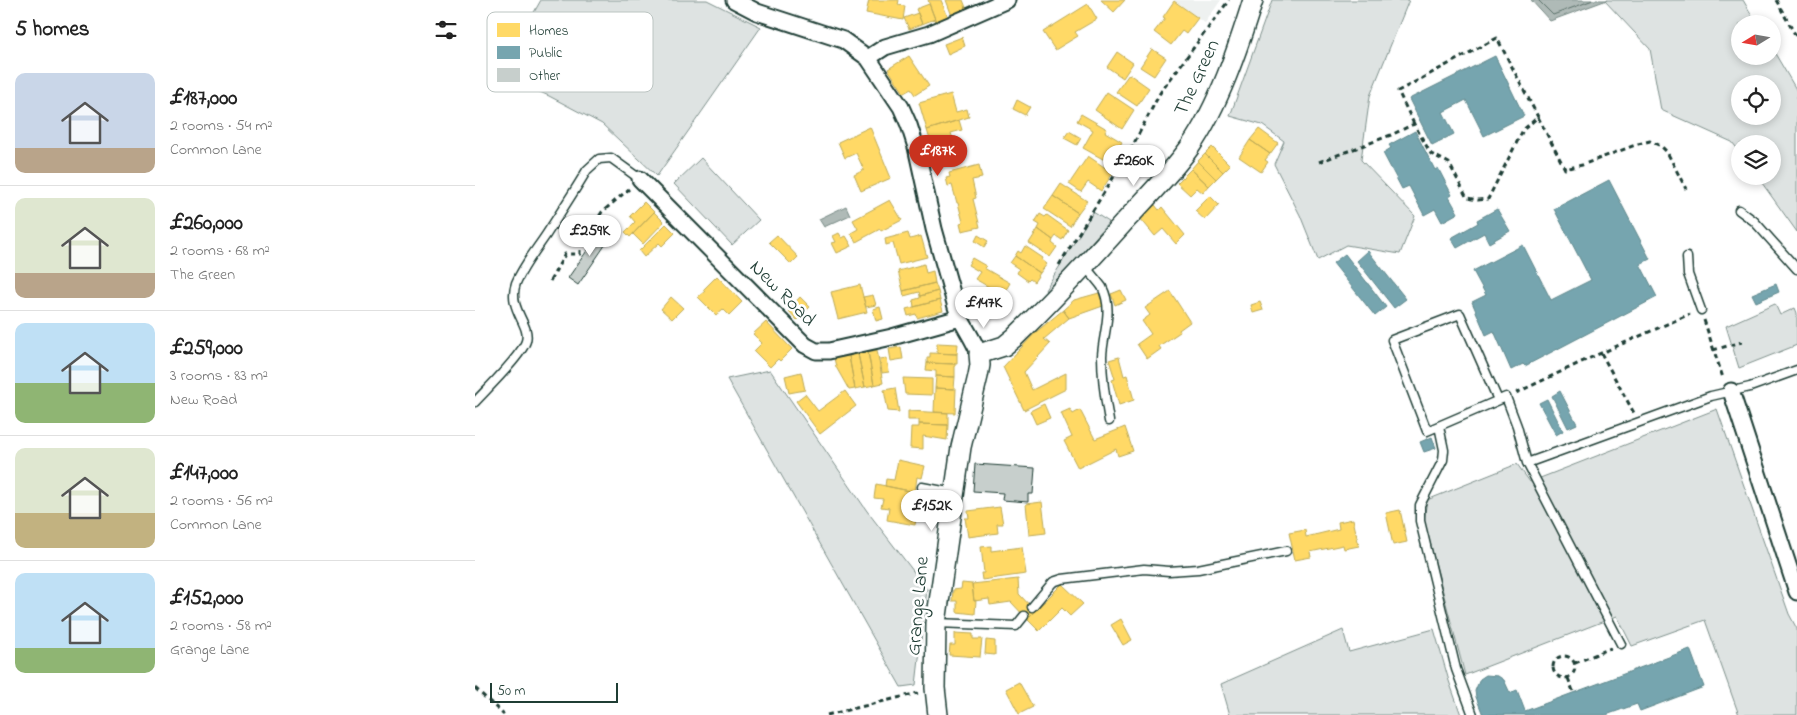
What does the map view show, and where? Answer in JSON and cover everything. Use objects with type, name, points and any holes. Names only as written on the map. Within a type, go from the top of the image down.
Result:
[{"type":"street","points":[[734,0],[757,12],[843,40],[867,58],[901,107],[916,146],[934,228],[959,318],[973,339],[979,354]]},
{"type":"street","points":[[867,58],[885,47],[929,34],[979,9],[1007,0]]},
{"type":"street","name":"The Green","points":[[979,354],[1004,346],[1015,337],[1085,266],[1191,146],[1217,99],[1240,41],[1253,0]]},
{"type":"street","name":"New Road","points":[[640,179],[805,345],[816,351],[829,351],[892,337],[959,318]]},
{"type":"street","name":"Grange Lane","points":[[938,715],[935,688],[936,623],[961,447],[979,371],[979,354]]},
{"type":"street","points":[[1731,391],[1797,592]]},
{"type":"lane","points":[[475,402],[521,352],[527,341],[527,332],[515,306],[513,294],[517,282],[587,170],[599,159],[611,158],[640,179]]},
{"type":"lane","points":[[1739,210],[1754,222],[1797,270]]},
{"type":"lane","points":[[1687,257],[1687,274],[1701,310]]},
{"type":"lane","points":[[1085,266],[1101,286],[1107,307],[1107,323],[1102,353],[1102,382],[1109,421]]},
{"type":"lane","points":[[1502,399],[1427,431],[1392,340],[1461,314],[1517,426],[1527,463],[1621,644]]},
{"type":"lane","points":[[1527,463],[1711,396],[1750,387],[1797,370]]},
{"type":"lane","points":[[1439,426],[1444,450],[1443,460],[1420,505],[1420,521],[1456,669],[1473,715]]},
{"type":"lane","points":[[922,487],[954,493]]},
{"type":"lane","points":[[1032,607],[1053,582],[1062,578],[1145,569],[1169,571],[1198,569],[1286,551]]},
{"type":"lane","points":[[936,623],[1015,626],[1024,616]]},
{"type":"path","points":[[1054,272],[1131,148],[1160,93],[1229,0]]},
{"type":"path","points":[[1776,0],[1797,38]]},
{"type":"path","points":[[1538,117],[1523,130],[1488,199],[1467,198],[1449,162],[1431,154],[1398,91],[1497,38],[1565,169],[1583,165],[1650,141],[1661,146],[1667,152],[1687,189]]},
{"type":"path","points":[[1319,162],[1391,135],[1414,124]]},
{"type":"path","points":[[551,281],[565,254],[580,254],[580,245],[602,212],[640,179]]},
{"type":"path","points":[[1502,399],[1601,353],[1701,310],[1720,372],[1731,391]]},
{"type":"path","points":[[1713,350],[1742,342]]},
{"type":"path","points":[[1601,353],[1639,423]]},
{"type":"path","points":[[1575,663],[1621,644]]},
{"type":"path","points":[[1566,655],[1575,663],[1575,671],[1568,678],[1558,677],[1553,668],[1556,658],[1566,655]]},
{"type":"path","points":[[1568,678],[1573,692]]},
{"type":"path","points":[[475,688],[504,715]]},
{"type":"path","points":[[827,715],[935,688]]},
{"type":"shaded area","points":[[541,0],[707,0],[761,27],[657,176],[602,124],[540,92],[653,92],[653,12],[534,12]]},
{"type":"shaded area","points":[[1174,0],[1221,0],[1205,23]]},
{"type":"shaded area","points":[[1272,0],[1409,0],[1370,96],[1361,160],[1415,216],[1400,254],[1346,245],[1318,260],[1300,215],[1274,164],[1284,141],[1262,125],[1230,116]]},
{"type":"shaded area","points":[[1743,0],[1752,15],[1731,15],[1731,65],[1781,64],[1797,91],[1797,232],[1763,185],[1781,185],[1781,135],[1731,135],[1731,142],[1661,110],[1650,49],[1605,1]]},
{"type":"shaded area","points":[[701,158],[759,220],[732,245],[674,184]]},
{"type":"shaded area","points":[[1093,212],[1109,222],[1047,293],[1045,290]]},
{"type":"shaded area","points":[[1775,304],[1780,315],[1795,308],[1797,313],[1797,345],[1739,368],[1726,326]]},
{"type":"shaded area","points":[[770,370],[867,511],[927,589],[916,685],[901,687],[727,379]]},
{"type":"shaded area","points":[[1717,409],[1789,614],[1797,629],[1797,715],[1739,715],[1705,620],[1632,646],[1617,616],[1465,675],[1424,520],[1427,500],[1517,464],[1530,482]]},
{"type":"shaded area","points":[[1434,629],[1461,715],[1230,715],[1221,684],[1343,630],[1349,652]]},
{"type":"water","points":[[1531,0],[1607,0],[1550,21]]},
{"type":"water","points":[[846,206],[850,215],[824,227],[819,219]]},
{"type":"building: Homes","points":[[869,0],[899,0],[898,5],[905,6],[903,20],[866,13]]},
{"type":"building: Homes","points":[[928,0],[941,0],[948,17],[936,22]]},
{"type":"building: Homes","points":[[946,0],[963,0],[967,10],[952,16]]},
{"type":"building: Homes","points":[[1101,0],[1125,0],[1114,12]]},
{"type":"building: Homes","points":[[1174,1],[1198,18],[1186,34],[1182,31],[1171,45],[1154,32],[1165,18],[1163,17]]},
{"type":"building: Homes","points":[[929,4],[935,19],[922,24],[916,9]]},
{"type":"building: Homes","points":[[1088,4],[1097,19],[1075,32],[1078,36],[1055,50],[1043,32]]},
{"type":"building: Homes","points":[[918,13],[922,24],[909,29],[904,18]]},
{"type":"building: Homes","points":[[962,37],[965,46],[948,54],[944,44]]},
{"type":"building: Homes","points":[[1152,49],[1166,58],[1154,76],[1140,67]]},
{"type":"building: Homes","points":[[1117,52],[1133,63],[1123,78],[1107,67]]},
{"type":"building: Homes","points":[[909,56],[929,86],[915,95],[911,89],[904,93],[888,69]]},
{"type":"building: Homes","points":[[1129,74],[1149,88],[1137,106],[1116,92]]},
{"type":"building: Homes","points":[[1107,92],[1134,110],[1122,129],[1095,110]]},
{"type":"building: Homes","points":[[951,94],[956,112],[967,109],[969,117],[927,130],[919,103]]},
{"type":"building: Homes","points":[[1017,100],[1030,107],[1025,115],[1013,109]]},
{"type":"building: Homes","points":[[1081,114],[1107,129],[1105,132],[1122,142],[1110,163],[1083,148],[1093,130],[1077,121]]},
{"type":"building: Homes","points":[[959,120],[962,130],[951,133],[956,149],[935,156],[927,130]]},
{"type":"building: Homes","points":[[870,127],[891,178],[861,191],[854,175],[864,170],[856,153],[845,158],[838,142]]},
{"type":"building: Homes","points":[[1259,129],[1278,143],[1270,154],[1250,140]]},
{"type":"building: Homes","points":[[1069,131],[1081,138],[1077,145],[1064,138]]},
{"type":"building: Homes","points":[[1250,140],[1270,154],[1265,160],[1268,162],[1261,172],[1239,157]]},
{"type":"building: Homes","points":[[1212,147],[1230,165],[1223,172],[1205,154]]},
{"type":"building: Homes","points":[[1205,154],[1223,172],[1216,179],[1198,161]]},
{"type":"building: Homes","points":[[1088,156],[1113,173],[1101,191],[1088,182],[1081,192],[1069,184]]},
{"type":"building: Homes","points":[[1198,161],[1216,179],[1209,186],[1191,169]]},
{"type":"building: Homes","points":[[979,165],[982,178],[972,180],[976,198],[973,199],[980,227],[962,231],[960,223],[963,222],[958,203],[952,185],[948,186],[946,178],[950,177],[949,173]]},
{"type":"building: Homes","points":[[1191,169],[1209,186],[1203,193],[1197,188],[1190,195],[1177,183]]},
{"type":"building: Homes","points":[[1061,184],[1087,201],[1078,213],[1053,196]]},
{"type":"building: Homes","points":[[1053,196],[1078,213],[1070,226],[1044,209]]},
{"type":"building: Homes","points":[[1210,196],[1219,205],[1205,220],[1195,211]]},
{"type":"building: Homes","points":[[890,200],[902,220],[856,242],[851,233],[858,229],[853,220]]},
{"type":"building: Homes","points":[[644,202],[654,212],[630,237],[625,232],[635,222],[630,216]]},
{"type":"building: Homes","points":[[1155,205],[1159,210],[1162,207],[1185,235],[1176,244],[1163,229],[1155,236],[1140,218]]},
{"type":"building: Homes","points":[[654,212],[664,222],[643,244],[633,234]]},
{"type":"building: Homes","points":[[1040,214],[1045,217],[1047,215],[1068,230],[1062,240],[1056,236],[1053,240],[1038,229],[1040,225],[1035,222]]},
{"type":"building: Homes","points":[[666,224],[675,233],[662,246],[659,243],[644,257],[639,251]]},
{"type":"building: Homes","points":[[1038,229],[1053,240],[1052,243],[1057,247],[1050,257],[1029,243]]},
{"type":"building: Homes","points":[[839,233],[842,238],[846,236],[852,246],[837,253],[832,243],[836,242],[833,236]]},
{"type":"building: Homes","points":[[908,233],[910,239],[921,236],[927,257],[899,264],[893,243],[886,245],[885,239]]},
{"type":"building: Homes","points":[[777,235],[798,257],[791,264],[769,242]]},
{"type":"building: Homes","points":[[978,235],[988,241],[984,247],[975,241]]},
{"type":"building: Homes","points":[[1025,246],[1043,258],[1042,260],[1047,264],[1040,273],[1015,256],[1018,251],[1021,253]]},
{"type":"building: Homes","points":[[1015,256],[1040,273],[1034,282],[1030,279],[1028,281],[1017,273],[1019,269],[1010,263]]},
{"type":"building: Homes","points":[[972,258],[986,266],[984,268],[1010,283],[1000,300],[986,292],[989,287],[975,279],[980,272],[968,265]]},
{"type":"building: Homes","points":[[924,264],[926,273],[933,271],[935,283],[903,291],[898,271]]},
{"type":"building: Homes","points":[[717,276],[742,302],[729,315],[723,309],[716,315],[698,297]]},
{"type":"building: Homes","points":[[935,283],[938,291],[920,296],[919,292],[904,296],[903,291]]},
{"type":"building: Homes","points":[[860,285],[867,312],[838,319],[831,292]]},
{"type":"building: Homes","points":[[1121,290],[1126,300],[1115,305],[1111,294]]},
{"type":"building: Homes","points":[[938,291],[940,300],[914,307],[913,300]]},
{"type":"building: Homes","points":[[1170,291],[1190,322],[1179,330],[1180,332],[1159,346],[1161,349],[1147,359],[1137,344],[1151,334],[1142,321],[1150,315],[1145,308]]},
{"type":"building: Homes","points":[[1099,293],[1103,306],[1069,318],[1063,310],[1074,300]]},
{"type":"building: Homes","points":[[873,295],[876,305],[866,307],[863,297]]},
{"type":"building: Homes","points":[[671,297],[683,308],[672,319],[661,309]]},
{"type":"building: Homes","points":[[800,297],[810,307],[797,320],[788,310]]},
{"type":"building: Homes","points":[[940,300],[943,311],[917,318],[916,314],[908,316],[906,309]]},
{"type":"building: Homes","points":[[1260,302],[1263,310],[1253,313],[1251,305]]},
{"type":"building: Homes","points":[[880,307],[883,319],[876,321],[873,309]]},
{"type":"building: Homes","points":[[1063,310],[1069,318],[1044,339],[1050,344],[1024,372],[1032,390],[1066,373],[1066,389],[1024,410],[1003,367],[1036,332]]},
{"type":"building: Homes","points":[[766,322],[792,349],[780,361],[778,359],[770,367],[754,351],[762,343],[753,334]]},
{"type":"building: Homes","points":[[937,343],[958,344],[957,354],[937,353]]},
{"type":"building: Homes","points":[[901,347],[903,359],[891,361],[889,349]]},
{"type":"building: Homes","points":[[877,350],[883,383],[874,385],[868,352]]},
{"type":"building: Homes","points":[[868,352],[874,385],[865,387],[858,354]]},
{"type":"building: Homes","points":[[930,353],[957,354],[957,364],[927,363],[927,357],[930,357]]},
{"type":"building: Homes","points":[[858,354],[865,387],[855,389],[849,356]]},
{"type":"building: Homes","points":[[849,356],[855,389],[849,390],[836,367],[834,358]]},
{"type":"building: Homes","points":[[1119,357],[1124,376],[1127,375],[1134,400],[1119,405],[1112,380],[1115,379],[1109,360]]},
{"type":"building: Homes","points":[[887,358],[889,372],[882,373],[880,359]]},
{"type":"building: Homes","points":[[927,363],[955,364],[955,377],[936,376],[936,371],[926,370]]},
{"type":"building: Homes","points":[[801,372],[805,390],[789,393],[785,376]]},
{"type":"building: Homes","points":[[936,376],[955,377],[954,389],[935,388]]},
{"type":"building: Homes","points":[[903,378],[932,379],[932,395],[905,394]]},
{"type":"building: Homes","points":[[895,388],[899,412],[888,411],[884,390]]},
{"type":"building: Homes","points":[[935,388],[956,389],[955,413],[934,412]]},
{"type":"building: Homes","points":[[845,391],[856,406],[820,434],[796,401],[805,394],[818,411]]},
{"type":"building: Homes","points":[[1044,404],[1050,418],[1036,424],[1030,411]]},
{"type":"building: Homes","points":[[1070,409],[1073,414],[1080,410],[1095,439],[1125,427],[1133,451],[1118,456],[1116,449],[1078,468],[1064,441],[1072,437],[1061,413]]},
{"type":"building: Homes","points":[[908,411],[948,413],[948,425],[919,424],[919,420],[908,420]]},
{"type":"building: Homes","points":[[919,424],[948,425],[947,440],[923,436],[923,449],[910,448],[911,427],[919,427]]},
{"type":"building: Homes","points":[[898,460],[925,466],[922,478],[917,477],[915,492],[885,486],[886,479],[894,480]]},
{"type":"building: Homes","points":[[876,484],[915,492],[913,502],[919,503],[915,525],[887,520],[889,508],[881,507],[883,499],[874,498]]},
{"type":"building: Homes","points":[[1042,502],[1046,533],[1029,535],[1026,504]]},
{"type":"building: Homes","points":[[1000,507],[1003,524],[997,524],[998,533],[968,537],[965,518],[969,518],[968,511]]},
{"type":"building: Homes","points":[[1400,510],[1407,542],[1393,545],[1386,513]]},
{"type":"building: Homes","points":[[1353,519],[1359,546],[1344,549],[1343,545],[1310,552],[1311,557],[1295,560],[1289,533],[1305,530],[1306,537],[1339,529],[1338,522]]},
{"type":"building: Homes","points":[[991,546],[991,551],[1022,547],[1026,574],[982,580],[981,573],[984,573],[981,547]]},
{"type":"building: Homes","points":[[1018,579],[1019,594],[1035,611],[1027,619],[1011,602],[990,605],[989,599],[974,601],[972,584]]},
{"type":"building: Homes","points":[[962,583],[972,584],[974,601],[976,600],[975,614],[957,612],[957,601],[952,601],[953,590],[961,589]]},
{"type":"building: Homes","points":[[1062,584],[1083,604],[1070,616],[1062,608],[1039,631],[1027,619]]},
{"type":"building: Homes","points":[[1121,619],[1132,640],[1123,645],[1111,625]]},
{"type":"building: Homes","points":[[955,633],[973,634],[973,639],[982,639],[980,657],[949,655],[950,645],[955,645]]},
{"type":"building: Homes","points":[[986,640],[995,641],[995,655],[985,654]]},
{"type":"building: Homes","points":[[1019,682],[1033,707],[1019,714],[1006,689]]},
{"type":"building: Public","points":[[1495,56],[1524,116],[1484,136],[1466,100],[1443,112],[1454,134],[1432,145],[1409,99]]},
{"type":"building: Public","points":[[1415,131],[1435,170],[1438,168],[1452,195],[1449,197],[1458,213],[1442,222],[1435,209],[1424,215],[1409,186],[1402,189],[1383,153],[1391,148],[1389,145]]},
{"type":"building: Public","points":[[1609,180],[1650,259],[1640,264],[1657,297],[1525,366],[1523,364],[1511,370],[1494,331],[1486,335],[1472,302],[1486,295],[1473,271],[1523,245],[1551,300],[1591,280],[1554,209]]},
{"type":"building: Public","points":[[1497,209],[1510,231],[1489,243],[1484,233],[1457,248],[1451,238],[1478,223],[1477,220]]},
{"type":"building: Public","points":[[1368,251],[1406,299],[1394,308],[1357,261]]},
{"type":"building: Public","points":[[1345,254],[1386,307],[1375,316],[1333,263]]},
{"type":"building: Public","points":[[1776,284],[1779,292],[1756,302],[1752,294]]},
{"type":"building: Public","points":[[1560,391],[1577,424],[1568,428],[1552,396]]},
{"type":"building: Public","points":[[1547,399],[1563,431],[1556,435],[1539,403]]},
{"type":"building: Public","points":[[1432,437],[1436,448],[1424,452],[1420,442]]},
{"type":"building: Public","points":[[1690,649],[1704,687],[1640,711],[1637,704],[1606,715],[1483,715],[1476,697],[1475,691],[1480,679],[1486,675],[1498,676],[1504,680],[1510,693],[1517,690],[1525,711]]},
{"type":"building: Other","points":[[602,229],[612,235],[578,285],[568,278]]},
{"type":"building: Other","points":[[975,464],[1035,468],[1033,494],[1028,494],[1028,502],[1002,500],[1003,493],[973,491]]}]
